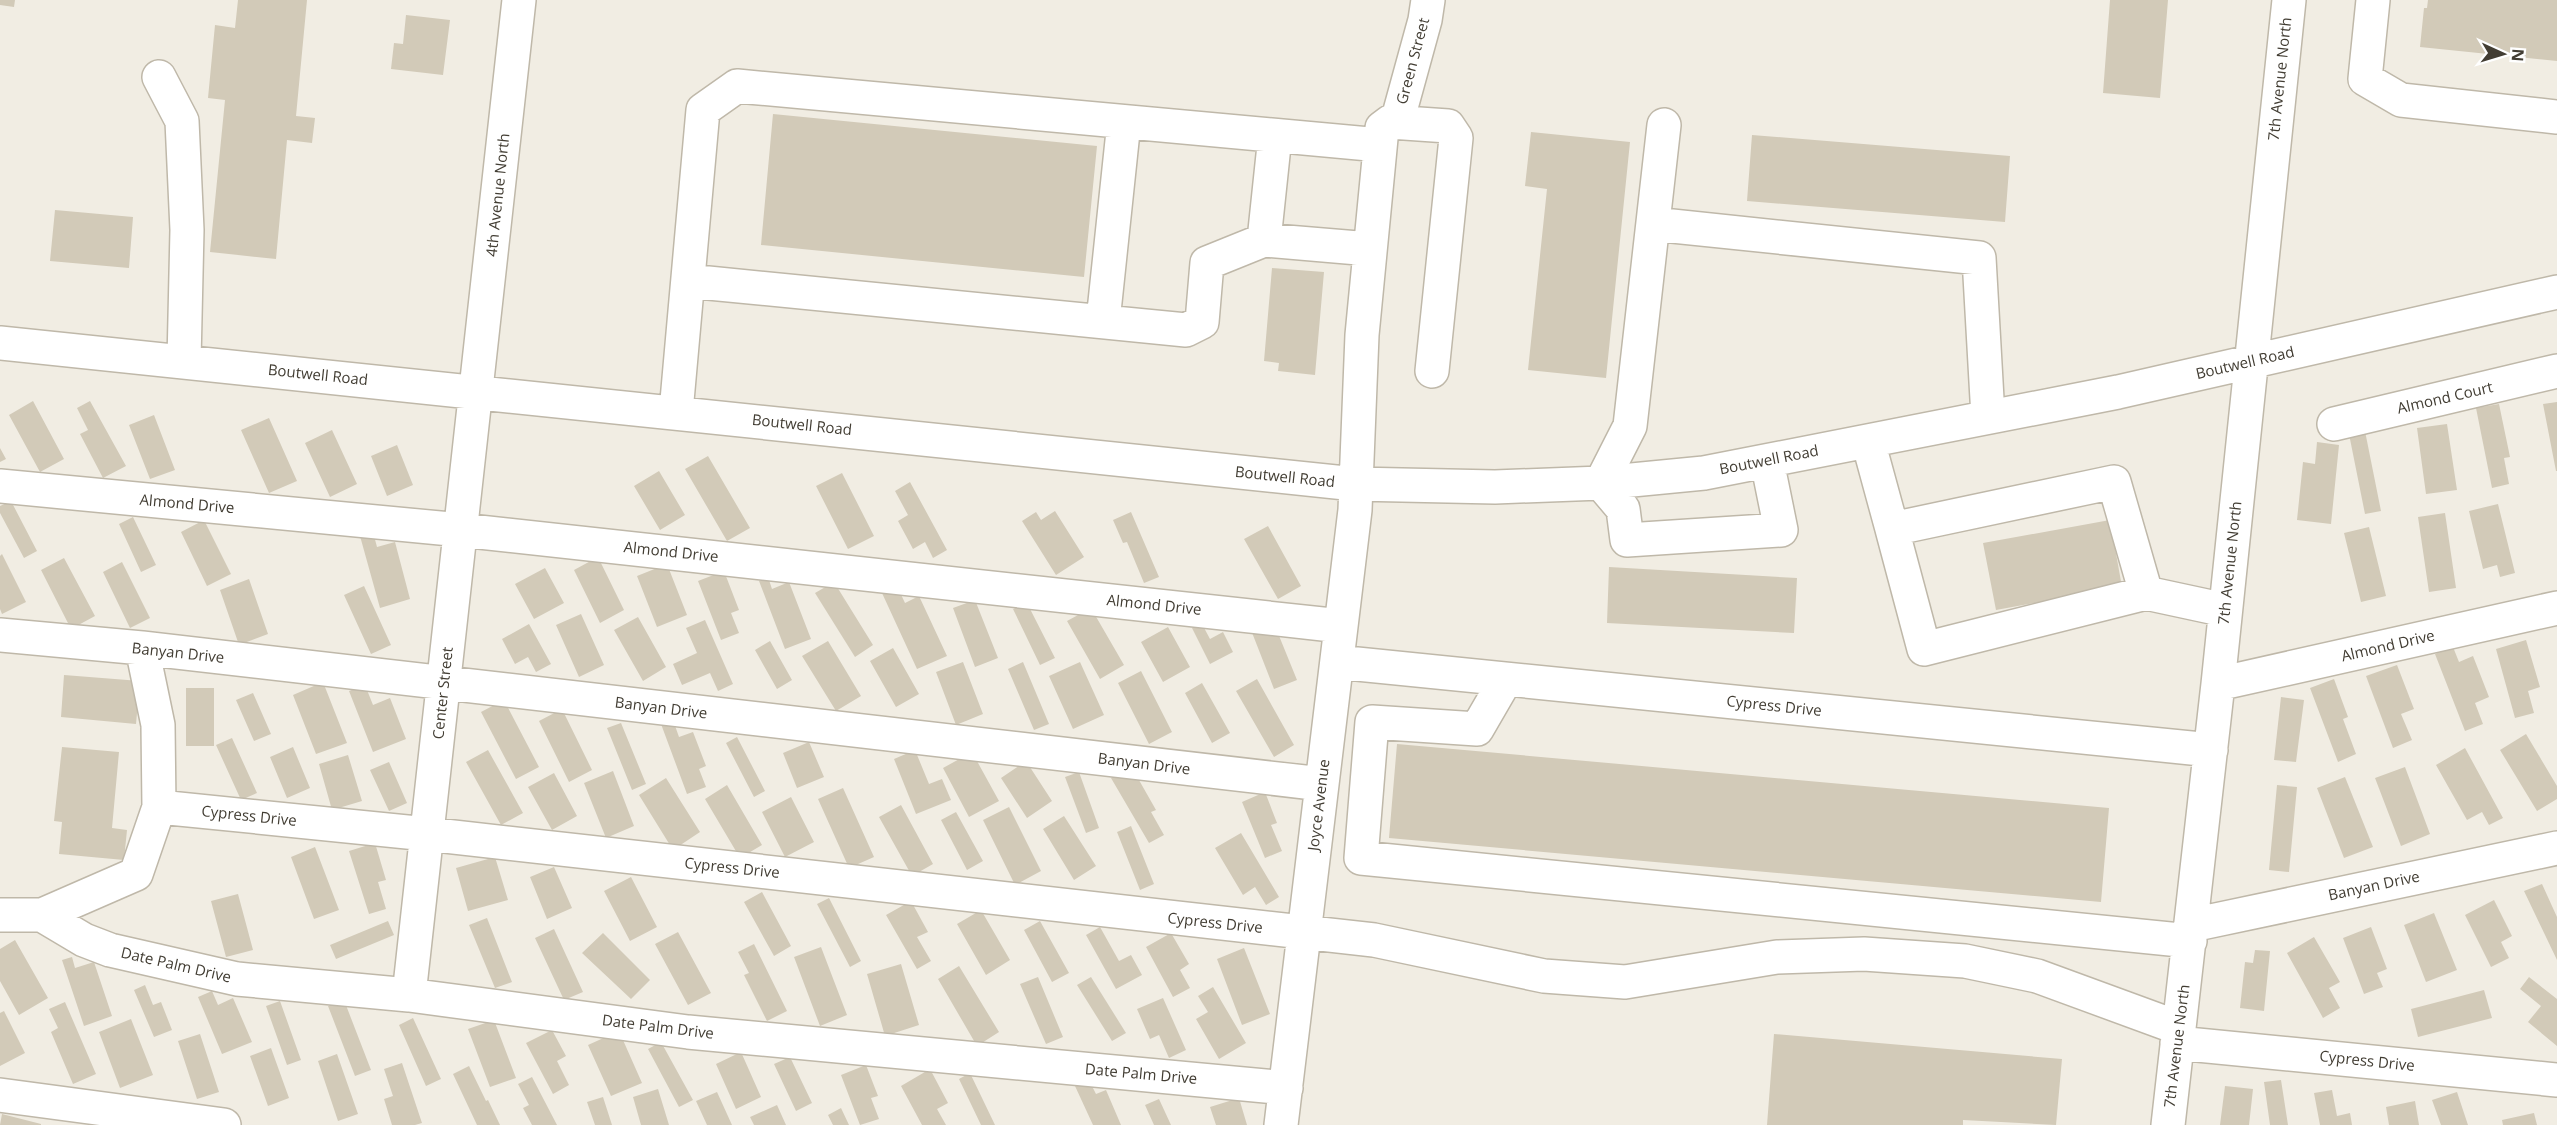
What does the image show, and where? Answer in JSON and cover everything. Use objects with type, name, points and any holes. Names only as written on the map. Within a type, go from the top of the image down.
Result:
[{"type":"street","name":"4th Avenue North","points":[[476,391],[519,0]]},
{"type":"street","name":"Green Street","points":[[1370,249],[1389,134],[1425,20],[1428,0]]},
{"type":"street","name":"7th Avenue North","points":[[2168,1125],[2211,750],[2289,0]]},
{"type":"street","points":[[2373,0],[2365,79],[2401,100],[2557,117]]},
{"type":"street","points":[[159,77],[182,121],[187,230],[184,362]]},
{"type":"street","points":[[676,412],[703,110],[737,87],[1275,136],[1389,134],[1448,126],[1456,138],[1432,371]]},
{"type":"street","points":[[1103,321],[1124,122]]},
{"type":"street","points":[[1664,124],[1630,426],[1601,483],[1623,509],[1627,540],[1781,530],[1767,461]]},
{"type":"street","points":[[1264,240],[1275,136]]},
{"type":"street","points":[[1653,224],[1979,258],[1988,417]]},
{"type":"street","points":[[688,281],[1186,330],[1202,322],[1207,263],[1264,240],[1370,249]]},
{"type":"street","name":"Joyce Avenue","points":[[1281,1125],[1355,510],[1362,335],[1370,249]]},
{"type":"street","name":"Boutwell Road","points":[[0,343],[1355,484],[1495,487],[1601,483],[1704,473],[2250,362],[2557,292]]},
{"type":"street","name":"Almond Court","points":[[2334,424],[2557,371]]},
{"type":"street","name":"Center Street","points":[[409,995],[476,391]]},
{"type":"street","points":[[1868,441],[1924,649],[2146,593],[2225,610]]},
{"type":"street","points":[[1892,529],[2114,482],[2146,593]]},
{"type":"street","name":"Almond Drive","points":[[0,486],[461,530],[1341,626]]},
{"type":"street","name":"Almond Drive","points":[[2218,684],[2557,608]]},
{"type":"street","name":"Banyan Drive","points":[[0,635],[142,648],[1322,784]]},
{"type":"street","points":[[0,915],[42,915],[136,874],[159,807],[158,725],[142,648]]},
{"type":"street","name":"Cypress Drive","points":[[1337,662],[2211,750]]},
{"type":"street","name":"Banyan Drive","points":[[1506,679],[1477,729],[1372,722],[1361,858],[2191,933],[2557,848]]},
{"type":"street","name":"Cypress Drive","points":[[159,807],[427,834],[1374,940],[1544,976],[1625,982],[1777,957],[1864,954],[1965,961],[2037,976],[2178,1035],[2557,1080]]},
{"type":"street","name":"Date Palm Drive","points":[[42,915],[84,940],[110,950],[237,979],[409,995],[688,1032],[1286,1088]]},
{"type":"street","points":[[0,1095],[224,1125]]},
{"type":"building","points":[[0,0],[15,0],[14,7],[0,5]]},
{"type":"building","points":[[238,0],[307,0],[296,116],[315,118],[312,143],[287,140],[276,259],[210,252],[225,100],[208,98],[215,25],[235,28]]},
{"type":"building","points":[[2110,0],[2168,0],[2160,98],[2103,93]]},
{"type":"building","points":[[2428,0],[2557,0],[2557,61],[2420,47],[2424,8],[2427,8]]},
{"type":"building","points":[[406,15],[450,20],[443,75],[391,69],[394,43],[403,44]]},
{"type":"building","points":[[773,114],[1097,146],[1084,277],[761,245]]},
{"type":"building","points":[[1531,132],[1630,142],[1606,378],[1528,370],[1547,189],[1525,186]]},
{"type":"building","points":[[1752,135],[2010,156],[2005,222],[1747,201]]},
{"type":"building","points":[[55,210],[133,217],[129,268],[50,261]]},
{"type":"building","points":[[1272,268],[1324,272],[1315,375],[1278,371],[1279,363],[1264,361]]},
{"type":"building","points":[[33,401],[64,459],[40,472],[9,415]]},
{"type":"building","points":[[90,401],[126,466],[103,478],[80,434],[88,430],[77,408]]},
{"type":"building","points":[[2557,402],[2557,471],[2556,471],[2543,404]]},
{"type":"building","points":[[2499,404],[2510,457],[2504,458],[2509,484],[2492,488],[2476,408]]},
{"type":"building","points":[[154,415],[175,470],[150,479],[129,425]]},
{"type":"building","points":[[269,418],[297,481],[269,493],[241,430]]},
{"type":"building","points":[[2447,424],[2457,490],[2426,494],[2417,428]]},
{"type":"building","points":[[332,430],[357,484],[330,497],[305,443]]},
{"type":"building","points":[[2365,431],[2381,511],[2365,514],[2349,434]]},
{"type":"building","points":[[2317,442],[2339,445],[2331,524],[2297,520],[2303,462],[2315,464]]},
{"type":"building","points":[[397,445],[413,485],[387,496],[371,456]]},
{"type":"building","points":[[0,448],[6,459],[0,462]]},
{"type":"building","points":[[708,456],[750,528],[727,541],[685,469]]},
{"type":"building","points":[[659,471],[685,515],[660,530],[634,486]]},
{"type":"building","points":[[842,473],[874,536],[848,549],[816,486]]},
{"type":"building","points":[[910,482],[947,550],[933,558],[925,542],[913,549],[898,521],[908,515],[895,491]]},
{"type":"building","points":[[11,501],[37,551],[24,558],[0,513],[0,506]]},
{"type":"building","points":[[2498,504],[2515,573],[2500,577],[2497,565],[2483,569],[2469,511]]},
{"type":"building","points":[[1055,511],[1084,557],[1056,575],[1022,521],[1036,512],[1041,520]]},
{"type":"building","points":[[1131,512],[1159,577],[1144,583],[1127,542],[1123,543],[1113,520]]},
{"type":"building","points":[[2445,513],[2456,588],[2429,592],[2418,517]]},
{"type":"building","points":[[133,517],[156,565],[141,572],[119,524]]},
{"type":"building","points":[[204,520],[231,574],[207,586],[181,532]]},
{"type":"building","points":[[2110,520],[2122,587],[1996,610],[1983,543]]},
{"type":"building","points":[[1268,526],[1301,586],[1278,599],[1244,539]]},
{"type":"building","points":[[2369,527],[2386,596],[2361,602],[2344,533]]},
{"type":"building","points":[[373,532],[377,547],[395,542],[410,599],[380,608],[360,536]]},
{"type":"building","points":[[2,554],[26,602],[2,614],[0,609],[0,556]]},
{"type":"building","points":[[598,557],[624,610],[600,623],[574,570]]},
{"type":"building","points":[[64,558],[95,616],[71,629],[41,570]]},
{"type":"building","points":[[122,562],[150,618],[130,628],[103,572]]},
{"type":"building","points":[[667,564],[687,615],[657,627],[637,576]]},
{"type":"building","points":[[1609,567],[1797,578],[1794,633],[1607,623]]},
{"type":"building","points":[[545,568],[564,603],[534,619],[515,584]]},
{"type":"building","points":[[724,571],[739,610],[731,613],[739,633],[721,640],[698,581]]},
{"type":"building","points":[[768,577],[772,589],[789,582],[811,639],[785,649],[759,581]]},
{"type":"building","points":[[249,579],[268,634],[239,645],[220,590]]},
{"type":"building","points":[[834,582],[873,645],[855,657],[815,593]]},
{"type":"building","points":[[364,586],[391,645],[371,654],[344,595]]},
{"type":"building","points":[[897,586],[905,603],[919,596],[947,656],[917,669],[882,593]]},
{"type":"building","points":[[975,600],[998,658],[975,667],[953,608]]},
{"type":"building","points":[[1027,603],[1055,658],[1040,665],[1013,609]]},
{"type":"building","points":[[1091,608],[1124,665],[1100,679],[1067,621]]},
{"type":"building","points":[[581,614],[604,665],[579,677],[556,625]]},
{"type":"building","points":[[638,617],[666,667],[643,681],[614,630]]},
{"type":"building","points":[[705,620],[733,684],[718,691],[710,673],[682,685],[673,664],[697,653],[686,628]]},
{"type":"building","points":[[1273,621],[1297,680],[1274,689],[1251,630]]},
{"type":"building","points":[[529,624],[551,664],[536,672],[528,657],[515,664],[502,639]]},
{"type":"building","points":[[1202,624],[1210,639],[1223,632],[1233,652],[1210,664],[1192,628]]},
{"type":"building","points":[[1168,627],[1190,667],[1163,682],[1141,642]]},
{"type":"building","points":[[2526,640],[2540,687],[2528,691],[2534,713],[2515,718],[2496,649]]},
{"type":"building","points":[[770,641],[792,680],[777,689],[755,650]]},
{"type":"building","points":[[828,641],[861,696],[836,711],[802,656]]},
{"type":"building","points":[[2453,647],[2459,662],[2473,656],[2489,697],[2475,703],[2483,724],[2465,731],[2435,654]]},
{"type":"building","points":[[893,648],[919,694],[896,707],[870,661]]},
{"type":"building","points":[[963,662],[983,714],[956,725],[936,672]]},
{"type":"building","points":[[1023,662],[1049,724],[1034,730],[1008,669]]},
{"type":"building","points":[[1080,662],[1104,715],[1073,729],[1049,676]]},
{"type":"building","points":[[2397,665],[2414,709],[2401,714],[2412,740],[2393,748],[2366,676]]},
{"type":"building","points":[[1141,671],[1172,732],[1149,744],[1118,683]]},
{"type":"building","points":[[64,675],[140,681],[136,724],[61,717]]},
{"type":"building","points":[[1257,679],[1294,745],[1274,757],[1236,691]]},
{"type":"building","points":[[2334,679],[2348,717],[2343,719],[2356,754],[2338,762],[2310,688]]},
{"type":"building","points":[[323,682],[347,743],[316,754],[293,695]]},
{"type":"building","points":[[1202,683],[1230,733],[1212,743],[1185,693]]},
{"type":"building","points":[[365,685],[373,705],[390,698],[406,739],[373,752],[349,691]]},
{"type":"building","points":[[186,688],[214,688],[214,746],[186,746]]},
{"type":"building","points":[[253,693],[271,734],[254,741],[236,700]]},
{"type":"building","points":[[2281,697],[2304,700],[2296,762],[2274,760]]},
{"type":"building","points":[[504,700],[539,767],[516,779],[481,712]]},
{"type":"building","points":[[562,709],[592,770],[569,782],[539,721]]},
{"type":"building","points":[[673,720],[679,737],[693,732],[706,766],[699,769],[706,787],[687,794],[661,724]]},
{"type":"building","points":[[621,723],[646,784],[632,790],[607,728]]},
{"type":"building","points":[[2526,734],[2557,786],[2557,799],[2537,811],[2500,750]]},
{"type":"building","points":[[737,737],[765,791],[754,797],[726,743]]},
{"type":"building","points":[[232,738],[257,793],[241,800],[216,745]]},
{"type":"building","points":[[809,742],[824,777],[797,788],[783,753]]},
{"type":"building","points":[[1397,744],[2109,808],[2101,902],[1389,838]]},
{"type":"building","points":[[62,747],[119,752],[112,828],[127,830],[124,860],[59,854],[62,822],[54,821]]},
{"type":"building","points":[[293,747],[310,788],[287,798],[270,757]]},
{"type":"building","points":[[2465,748],[2503,818],[2489,825],[2482,812],[2467,820],[2436,765]]},
{"type":"building","points":[[488,750],[523,813],[501,825],[466,762]]},
{"type":"building","points":[[915,750],[929,784],[942,779],[951,800],[916,814],[894,759]]},
{"type":"building","points":[[972,752],[999,801],[969,817],[943,768]]},
{"type":"building","points":[[348,755],[362,801],[332,810],[319,764]]},
{"type":"building","points":[[1026,761],[1052,801],[1027,818],[1001,778]]},
{"type":"building","points":[[389,762],[407,803],[389,811],[370,770]]},
{"type":"building","points":[[1131,766],[1156,810],[1151,812],[1164,835],[1149,843],[1111,778]]},
{"type":"building","points":[[2405,767],[2430,834],[2401,846],[2375,778]]},
{"type":"building","points":[[613,771],[634,826],[606,838],[584,783]]},
{"type":"building","points":[[1079,772],[1099,828],[1086,833],[1065,777]]},
{"type":"building","points":[[554,773],[577,816],[552,830],[528,787]]},
{"type":"building","points":[[2345,777],[2373,847],[2344,858],[2317,788]]},
{"type":"building","points":[[666,778],[700,832],[673,850],[639,795]]},
{"type":"building","points":[[727,785],[762,845],[740,858],[705,799]]},
{"type":"building","points":[[2277,785],[2297,787],[2289,872],[2269,870]]},
{"type":"building","points":[[843,788],[874,857],[849,868],[818,799]]},
{"type":"building","points":[[1265,792],[1277,823],[1271,825],[1282,851],[1265,858],[1242,802]]},
{"type":"building","points":[[791,797],[814,842],[785,857],[762,812]]},
{"type":"building","points":[[901,805],[933,864],[912,876],[879,817]]},
{"type":"building","points":[[1009,807],[1041,871],[1015,885],[983,820]]},
{"type":"building","points":[[956,812],[983,861],[967,870],[941,820]]},
{"type":"building","points":[[1064,816],[1096,866],[1074,880],[1043,829]]},
{"type":"building","points":[[1131,826],[1154,884],[1140,890],[1117,832]]},
{"type":"building","points":[[1241,833],[1279,897],[1266,905],[1255,887],[1243,895],[1215,848]]},
{"type":"building","points":[[375,843],[386,880],[378,882],[386,909],[369,914],[349,851]]},
{"type":"building","points":[[315,847],[339,910],[314,919],[291,857]]},
{"type":"building","points":[[495,857],[508,900],[468,911],[456,868]]},
{"type":"building","points":[[554,867],[572,908],[547,919],[530,877]]},
{"type":"building","points":[[631,877],[657,927],[630,941],[604,891]]},
{"type":"building","points":[[2542,884],[2557,917],[2557,960],[2524,891]]},
{"type":"building","points":[[762,892],[791,946],[774,956],[744,902]]},
{"type":"building","points":[[238,894],[253,950],[226,957],[211,901]]},
{"type":"building","points":[[829,898],[861,961],[850,967],[817,904]]},
{"type":"building","points":[[2494,900],[2512,936],[2501,942],[2509,958],[2491,967],[2465,915]]},
{"type":"building","points":[[911,901],[928,932],[917,937],[931,961],[917,969],[886,915]]},
{"type":"building","points":[[981,910],[1010,960],[986,975],[957,924]]},
{"type":"building","points":[[2434,913],[2457,970],[2426,982],[2404,925]]},
{"type":"building","points":[[487,918],[512,982],[495,988],[469,925]]},
{"type":"building","points":[[388,921],[394,935],[336,959],[330,945]]},
{"type":"building","points":[[1040,921],[1069,973],[1052,982],[1024,930]]},
{"type":"building","points":[[1100,927],[1119,961],[1131,955],[1142,975],[1116,989],[1086,935]]},
{"type":"building","points":[[2371,927],[2387,969],[2377,973],[2383,987],[2364,994],[2343,938]]},
{"type":"building","points":[[554,929],[583,992],[564,1000],[535,938]]},
{"type":"building","points":[[678,932],[711,993],[688,1005],[655,944]]},
{"type":"building","points":[[603,933],[650,980],[631,999],[582,953]]},
{"type":"building","points":[[1171,933],[1189,964],[1180,970],[1190,988],[1173,997],[1146,947]]},
{"type":"building","points":[[2314,937],[2340,982],[2329,988],[2340,1008],[2323,1018],[2287,953]]},
{"type":"building","points":[[15,940],[48,998],[19,1015],[0,981],[0,949]]},
{"type":"building","points":[[754,944],[787,1011],[767,1021],[744,975],[749,973],[738,952]]},
{"type":"building","points":[[821,947],[847,1015],[820,1026],[794,957]]},
{"type":"building","points":[[1244,948],[1270,1014],[1242,1025],[1217,959]]},
{"type":"building","points":[[2255,950],[2270,951],[2264,1011],[2240,1008],[2245,962],[2253,963]]},
{"type":"building","points":[[72,957],[75,968],[94,962],[112,1016],[84,1026],[62,960]]},
{"type":"building","points":[[901,964],[919,1025],[885,1036],[867,974]]},
{"type":"building","points":[[959,966],[999,1032],[977,1046],[938,979]]},
{"type":"building","points":[[1038,977],[1063,1037],[1046,1044],[1020,984]]},
{"type":"building","points":[[1091,977],[1126,1033],[1112,1041],[1077,985]]},
{"type":"building","points":[[2529,977],[2557,999],[2557,1046],[2528,1022],[2541,1006],[2520,989]]},
{"type":"building","points":[[145,985],[153,1005],[161,1002],[172,1030],[154,1037],[134,990]]},
{"type":"building","points":[[1213,987],[1246,1043],[1219,1059],[1196,1019],[1208,1012],[1198,996]]},
{"type":"building","points":[[2484,990],[2492,1018],[2418,1037],[2411,1009]]},
{"type":"building","points":[[212,991],[218,1005],[233,998],[252,1042],[222,1054],[198,997]]},
{"type":"building","points":[[1163,998],[1186,1050],[1169,1058],[1159,1035],[1150,1039],[1137,1009]]},
{"type":"building","points":[[344,1000],[371,1070],[355,1076],[328,1006]]},
{"type":"building","points":[[280,1001],[301,1060],[287,1065],[266,1006]]},
{"type":"building","points":[[65,1002],[96,1074],[73,1084],[51,1032],[58,1028],[49,1009]]},
{"type":"building","points":[[4,1011],[25,1053],[0,1066],[0,1013]]},
{"type":"building","points":[[413,1018],[441,1079],[426,1086],[399,1025]]},
{"type":"building","points":[[131,1019],[153,1075],[120,1088],[99,1032]]},
{"type":"building","points":[[494,1020],[516,1078],[490,1087],[468,1029]]},
{"type":"building","points":[[552,1030],[566,1056],[557,1061],[569,1085],[553,1094],[526,1043]]},
{"type":"building","points":[[619,1031],[642,1083],[611,1096],[588,1045]]},
{"type":"building","points":[[200,1034],[219,1092],[197,1099],[178,1041]]},
{"type":"building","points":[[1774,1034],[2062,1059],[2056,1125],[1963,1120],[1963,1125],[1767,1125]]},
{"type":"building","points":[[661,1042],[693,1100],[679,1107],[648,1049]]},
{"type":"building","points":[[271,1048],[289,1098],[268,1106],[250,1056]]},
{"type":"building","points":[[741,1052],[761,1097],[736,1109],[716,1064]]},
{"type":"building","points":[[337,1054],[358,1114],[338,1121],[318,1061]]},
{"type":"building","points":[[790,1057],[812,1103],[796,1111],[774,1064]]},
{"type":"building","points":[[402,1063],[422,1123],[415,1125],[392,1125],[384,1099],[393,1096],[384,1069]]},
{"type":"building","points":[[866,1065],[878,1096],[871,1098],[879,1119],[860,1125],[841,1075]]},
{"type":"building","points":[[469,1066],[500,1125],[477,1125],[453,1074]]},
{"type":"building","points":[[930,1069],[948,1103],[937,1109],[946,1125],[922,1125],[901,1086]]},
{"type":"building","points":[[970,1073],[995,1125],[981,1125],[959,1079]]},
{"type":"building","points":[[532,1077],[557,1125],[532,1125],[523,1108],[529,1105],[518,1084]]},
{"type":"building","points":[[1089,1080],[1096,1094],[1106,1090],[1121,1125],[1093,1125],[1075,1086]]},
{"type":"building","points":[[2281,1080],[2288,1125],[2270,1125],[2264,1082]]},
{"type":"building","points":[[2225,1086],[2253,1089],[2249,1125],[2220,1125]]},
{"type":"building","points":[[658,1089],[669,1125],[641,1125],[633,1097]]},
{"type":"building","points":[[2332,1090],[2337,1116],[2350,1113],[2352,1125],[2320,1125],[2314,1093]]},
{"type":"building","points":[[717,1092],[732,1125],[707,1125],[696,1101]]},
{"type":"building","points":[[2457,1092],[2468,1125],[2441,1125],[2432,1100]]},
{"type":"building","points":[[603,1097],[612,1125],[595,1125],[587,1102]]},
{"type":"building","points":[[1239,1098],[1247,1125],[1216,1125],[1210,1107]]},
{"type":"building","points":[[1159,1099],[1171,1125],[1154,1125],[1145,1105]]},
{"type":"building","points":[[2415,1101],[2419,1125],[2389,1125],[2386,1107]]},
{"type":"building","points":[[777,1105],[786,1125],[754,1125],[750,1117]]},
{"type":"building","points":[[841,1108],[849,1125],[833,1125],[828,1115]]},
{"type":"building","points":[[2534,1113],[2537,1125],[2503,1125],[2502,1120]]},
{"type":"building","points":[[2,1114],[41,1124],[41,1125],[0,1125]]}]
